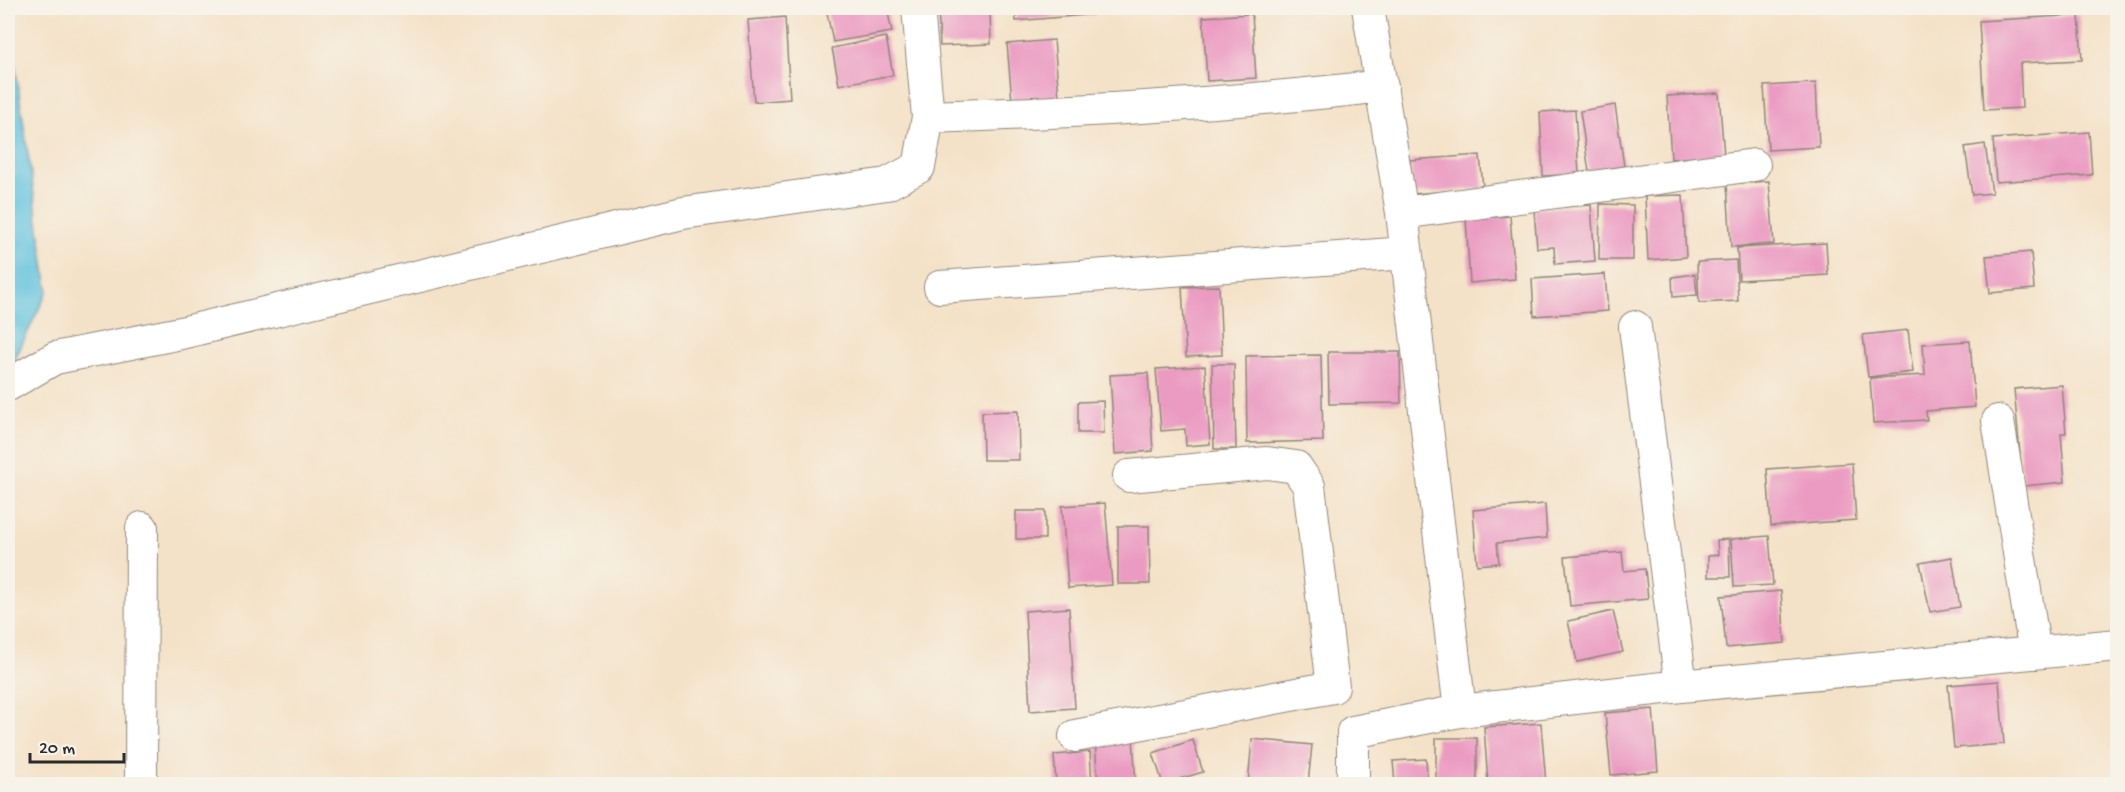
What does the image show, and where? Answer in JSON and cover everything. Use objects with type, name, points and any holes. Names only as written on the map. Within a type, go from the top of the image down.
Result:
[{"type":"street","points":[[8,385],[55,358],[181,333],[683,213],[887,184],[919,167],[928,117],[918,8]]},
{"type":"street","points":[[1368,8],[1402,213],[1460,711]]},
{"type":"street","points":[[928,117],[1125,110],[1272,99],[1382,86]]},
{"type":"street","points":[[1402,213],[1754,165]]},
{"type":"street","points":[[940,287],[1406,253]]},
{"type":"street","points":[[1635,327],[1681,687]]},
{"type":"street","points":[[1998,421],[2035,653]]},
{"type":"street","points":[[1129,476],[1267,463],[1296,467],[1309,486],[1333,687],[1353,732],[1353,784]]},
{"type":"street","points":[[141,784],[142,528]]},
{"type":"street","points":[[1353,732],[1460,711],[1681,687],[2118,645]]},
{"type":"street","points":[[1075,736],[1333,687]]},
{"type":"water","points":[[8,17],[48,290],[13,363],[8,363]]},
{"type":"building","points":[[826,8],[887,8],[892,32],[833,42]]},
{"type":"building","points":[[938,8],[990,8],[991,44],[940,46]]},
{"type":"building","points":[[1015,8],[1096,8],[1097,14],[1016,21]]},
{"type":"building","points":[[1252,14],[1256,78],[1207,81],[1203,17]]},
{"type":"building","points":[[2079,15],[2082,60],[2020,63],[2022,108],[1984,110],[1979,21]]},
{"type":"building","points":[[785,17],[790,99],[754,102],[748,20]]},
{"type":"building","points":[[886,37],[893,75],[839,85],[832,48]]},
{"type":"building","points":[[1054,40],[1059,97],[1012,101],[1007,44]]},
{"type":"building","points":[[1816,83],[1819,147],[1768,150],[1764,86]]},
{"type":"building","points":[[1719,93],[1724,155],[1671,159],[1667,96]]},
{"type":"building","points":[[1615,105],[1624,166],[1589,172],[1580,111]]},
{"type":"building","points":[[1575,110],[1579,174],[1543,176],[1540,112]]},
{"type":"building","points":[[2089,132],[2092,175],[1996,182],[1993,139]]},
{"type":"building","points":[[1985,144],[1992,193],[1972,195],[1965,147]]},
{"type":"building","points":[[1480,155],[1483,188],[1413,194],[1410,160]]},
{"type":"building","points":[[1769,181],[1774,244],[1731,247],[1727,184]]},
{"type":"building","points":[[1683,195],[1686,257],[1648,260],[1645,196]]},
{"type":"building","points":[[1600,204],[1633,205],[1633,260],[1599,260]]},
{"type":"building","points":[[1591,205],[1595,261],[1555,264],[1554,247],[1537,248],[1534,209]]},
{"type":"building","points":[[1510,216],[1515,279],[1470,283],[1466,219]]},
{"type":"building","points":[[1826,243],[1828,275],[1739,280],[1737,248]]},
{"type":"building","points":[[2031,252],[2034,289],[1990,293],[1986,256]]},
{"type":"building","points":[[1736,260],[1738,301],[1699,303],[1697,262]]},
{"type":"building","points":[[1605,274],[1608,311],[1534,316],[1532,279]]},
{"type":"building","points":[[1695,274],[1697,295],[1673,297],[1672,277]]},
{"type":"building","points":[[1219,286],[1222,355],[1186,357],[1182,287]]},
{"type":"building","points":[[1908,330],[1913,372],[1868,377],[1863,335]]},
{"type":"building","points":[[1970,341],[1975,407],[1926,411],[1927,420],[1873,423],[1870,378],[1925,375],[1923,344]]},
{"type":"building","points":[[1328,352],[1400,352],[1401,403],[1329,404]]},
{"type":"building","points":[[1321,355],[1323,441],[1247,443],[1246,356]]},
{"type":"building","points":[[1212,364],[1234,364],[1236,449],[1214,449]]},
{"type":"building","points":[[1205,366],[1210,444],[1186,446],[1185,429],[1161,431],[1156,369]]},
{"type":"building","points":[[1148,373],[1153,451],[1115,454],[1110,375]]},
{"type":"building","points":[[2062,385],[2066,433],[2061,433],[2065,482],[2023,486],[2014,389]]},
{"type":"building","points":[[1103,401],[1104,433],[1078,433],[1078,402]]},
{"type":"building","points":[[1018,411],[1019,460],[983,460],[982,412]]},
{"type":"building","points":[[1852,463],[1856,520],[1771,526],[1767,469]]},
{"type":"building","points":[[1105,503],[1112,585],[1068,588],[1062,506]]},
{"type":"building","points":[[1545,504],[1547,538],[1497,543],[1499,563],[1477,565],[1473,510]]},
{"type":"building","points":[[1016,511],[1045,511],[1045,539],[1016,539]]},
{"type":"building","points":[[1118,526],[1149,526],[1150,584],[1118,584]]},
{"type":"building","points":[[1769,536],[1773,585],[1734,587],[1731,539]]},
{"type":"building","points":[[1729,539],[1730,577],[1708,577],[1708,556],[1718,555],[1717,540]]},
{"type":"building","points":[[1622,552],[1624,571],[1645,569],[1648,599],[1570,606],[1565,557]]},
{"type":"building","points":[[1952,557],[1960,607],[1930,612],[1920,563]]},
{"type":"building","points":[[1781,591],[1785,643],[1726,648],[1721,596]]},
{"type":"building","points":[[1069,608],[1075,708],[1030,711],[1025,611]]},
{"type":"building","points":[[1613,611],[1623,652],[1577,662],[1568,621]]},
{"type":"building","points":[[1999,681],[2004,744],[1954,748],[1948,685]]},
{"type":"building","points":[[1653,709],[1658,771],[1611,775],[1605,713]]},
{"type":"building","points":[[1541,723],[1546,784],[1488,784],[1484,727]]},
{"type":"building","points":[[1133,737],[1136,784],[1098,784],[1095,740]]},
{"type":"building","points":[[1436,738],[1477,738],[1477,784],[1436,784]]},
{"type":"building","points":[[1252,739],[1312,745],[1308,784],[1248,784]]},
{"type":"building","points":[[1193,740],[1203,772],[1163,784],[1153,753]]},
{"type":"building","points":[[1090,752],[1092,784],[1056,784],[1054,755]]},
{"type":"building","points":[[1426,759],[1428,784],[1395,784],[1393,761]]}]
